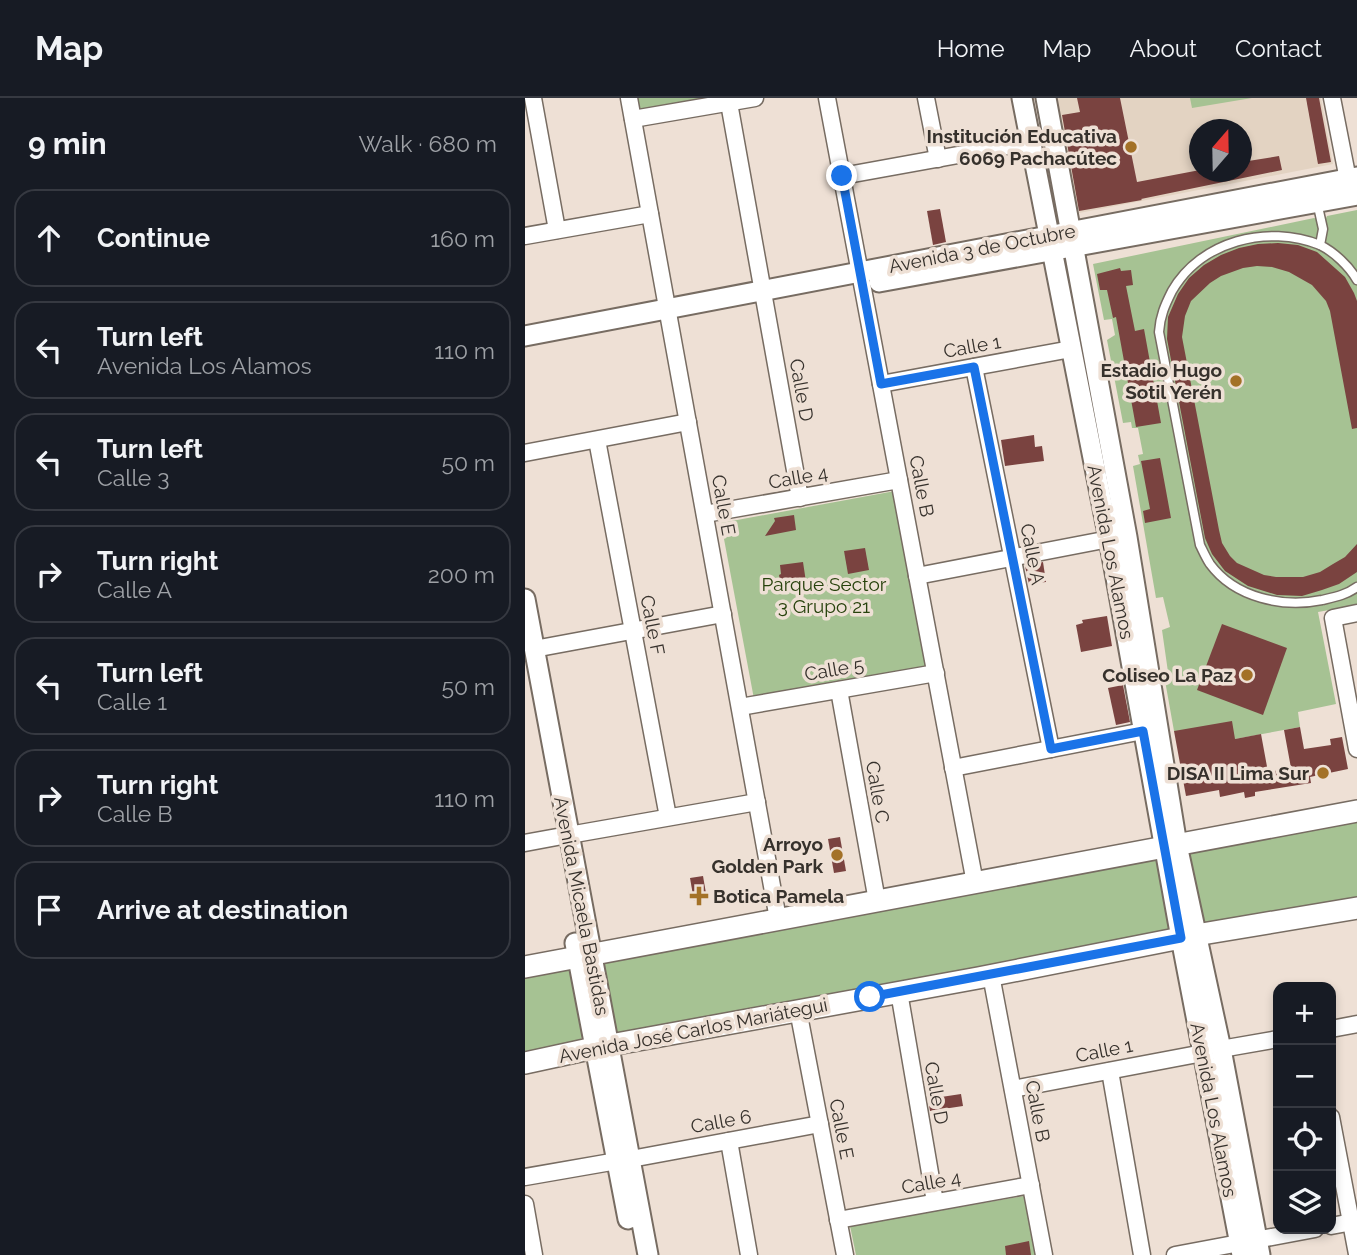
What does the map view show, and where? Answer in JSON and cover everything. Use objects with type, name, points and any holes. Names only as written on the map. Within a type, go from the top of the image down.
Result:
[{"type":"main road","points":[[525,967],[1357,811]]},
{"type":"main road","name":"Avenida José Carlos Mariátegui","points":[[525,1063],[602,1046],[1357,908]]},
{"type":"street","points":[[533,98],[557,230]]},
{"type":"street","name":"Calle E","points":[[629,98],[778,919]]},
{"type":"street","points":[[633,119],[755,98]]},
{"type":"street","name":"Calle B","points":[[827,98],[975,883]]},
{"type":"street","points":[[926,98],[938,159]]},
{"type":"street","name":"Avenida Los Alamos","points":[[1022,98],[1147,719],[1249,1248]]},
{"type":"street","name":"Avenida Los Alamos","points":[[1046,98],[1129,549],[1147,719]]},
{"type":"street","points":[[1332,98],[1353,187]]},
{"type":"street","points":[[729,103],[764,297]]},
{"type":"street","points":[[842,176],[1030,142]]},
{"type":"street","name":"Avenida 3 de Octubre","points":[[525,336],[669,315],[1353,187]]},
{"type":"street","name":"Avenida 3 de Octubre","points":[[1073,238],[1317,202],[1353,187]]},
{"type":"street","points":[[525,236],[650,214]]},
{"type":"street","name":"Calle D","points":[[764,297],[800,498]]},
{"type":"street","name":"Avenida 3 de Octubre","points":[[525,349],[669,315]]},
{"type":"street","name":"Calle 1","points":[[881,384],[1071,349]]},
{"type":"street","name":"Calle A","points":[[974,367],[1051,749]]},
{"type":"street","points":[[525,453],[688,422]]},
{"type":"street","name":"Calle F","points":[[597,440],[668,817]]},
{"type":"street","name":"Calle 4","points":[[705,514],[899,480]]},
{"type":"street","points":[[917,576],[1109,539]]},
{"type":"street","name":"Avenida Micaela Bastidas","points":[[525,599],[529,657],[584,955],[624,1160],[648,1255]]},
{"type":"street","points":[[1357,613],[1333,618],[1357,749]]},
{"type":"street","points":[[529,657],[632,630],[723,614]]},
{"type":"street","name":"Calle 5","points":[[740,707],[936,673]]},
{"type":"street","name":"Calle C","points":[[839,690],[877,901]]},
{"type":"street","points":[[953,768],[1051,749],[1147,719]]},
{"type":"street","points":[[525,843],[757,802]]},
{"type":"street","name":"Calle B","points":[[991,975],[1044,1255]]},
{"type":"street","name":"Calle D","points":[[899,992],[935,1202]]},
{"type":"street","name":"Calle E","points":[[798,1010],[845,1255]]},
{"type":"street","points":[[1336,1028],[1357,1024]]},
{"type":"street","points":[[1212,1051],[1273,1040]]},
{"type":"street","name":"Calle 1","points":[[1013,1089],[1212,1051]]},
{"type":"street","points":[[1110,1071],[1142,1255]]},
{"type":"street","name":"Calle 6","points":[[525,1177],[820,1124]]},
{"type":"street","points":[[729,1140],[749,1255]]},
{"type":"street","points":[[1336,1140],[1354,1221],[1357,1254]]},
{"type":"street","name":"Avenida Micaela Bastidas","points":[[624,1160],[635,1255]]},
{"type":"street","name":"Calle 4","points":[[838,1220],[1031,1185]]},
{"type":"street","points":[[525,1204],[534,1255]]},
{"type":"street","points":[[1336,1225],[1354,1221]]},
{"type":"street","points":[[1175,1255],[1249,1248],[1298,1234]]},
{"type":"lane","points":[[1317,202],[1323,229],[1320,245]]},
{"type":"lane","points":[[1357,279],[1328,248],[1304,239],[1279,236],[1251,238],[1207,253],[1193,264],[1179,280],[1161,313],[1159,332],[1200,545],[1209,564],[1233,585],[1251,595],[1273,602],[1315,601],[1337,597],[1357,587]]},
{"type":"shaded area","name":"Institución Educativa 6069 Pachacútec","points":[[1052,98],[1321,98],[1333,164],[1252,180],[1252,119],[1189,119],[1189,182],[1240,182],[1074,214]]},
{"type":"green space","points":[[635,98],[719,98],[638,114]]},
{"type":"green space","points":[[1190,98],[1252,98],[1192,108]]},
{"type":"green space","name":"Estadio Hugo Sotil Yerén","points":[[1357,210],[1357,605],[1318,612],[1336,704],[1298,712],[1300,727],[1235,739],[1174,731],[1164,675],[1168,672],[1162,630],[1170,627],[1163,597],[1156,598],[1133,466],[1140,464],[1138,455],[1143,454],[1138,428],[1132,428],[1131,422],[1123,423],[1107,340],[1115,335],[1112,319],[1104,320],[1093,264],[1314,218],[1325,220],[1327,216]]},
{"type":"green space","name":"Parque Sector 3 Grupo 21","points":[[895,491],[928,667],[754,699],[721,523]]},
{"type":"green space","points":[[1357,819],[1357,898],[1204,925],[1198,922],[1187,857],[1190,850]]},
{"type":"green space","points":[[1156,858],[1171,932],[617,1038],[602,961]]},
{"type":"green space","points":[[569,969],[582,1037],[578,1044],[525,1054],[525,973]]},
{"type":"green space","points":[[1024,1196],[1035,1255],[856,1255],[850,1226]]},
{"type":"building","points":[[1077,98],[1120,98],[1137,182],[1189,172],[1189,182],[1224,182],[1079,211],[1062,115],[1080,112]]},
{"type":"building","points":[[1306,98],[1319,98],[1331,162],[1318,164]]},
{"type":"building","points":[[1279,156],[1282,170],[1252,176],[1252,160]]},
{"type":"building","points":[[940,209],[946,242],[933,245],[927,211]]},
{"type":"building","points":[[1278,243],[1298,245],[1317,252],[1345,277],[1354,293],[1357,301],[1357,428],[1352,429],[1326,301],[1312,285],[1289,272],[1257,266],[1221,276],[1191,301],[1185,316],[1182,337],[1219,530],[1222,543],[1230,556],[1237,563],[1264,575],[1303,577],[1320,572],[1345,557],[1357,544],[1357,572],[1339,584],[1302,596],[1277,595],[1248,586],[1225,571],[1212,554],[1205,538],[1167,339],[1168,317],[1178,294],[1189,278],[1204,265],[1239,248]]},
{"type":"building","points":[[1120,268],[1121,271],[1131,270],[1133,285],[1126,286],[1135,331],[1144,329],[1161,423],[1136,427],[1116,317],[1113,318],[1107,290],[1100,290],[1097,274]]},
{"type":"building","points":[[1034,435],[1035,447],[1042,446],[1044,461],[1005,466],[1001,440]]},
{"type":"building","points":[[1160,458],[1171,518],[1145,523],[1143,511],[1150,509],[1141,461]]},
{"type":"building","points":[[794,515],[796,530],[765,536],[775,521],[774,518]]},
{"type":"building","points":[[865,548],[869,570],[848,574],[844,551]]},
{"type":"building","points":[[803,562],[806,582],[781,586],[780,565]]},
{"type":"building","points":[[1043,562],[1046,582],[1029,584],[1025,566]]},
{"type":"building","points":[[1107,616],[1112,646],[1081,652],[1076,625],[1083,623],[1082,620]]},
{"type":"building","points":[[1222,624],[1287,648],[1263,715],[1197,690]]},
{"type":"building","points":[[1123,685],[1130,722],[1116,725],[1108,688]]},
{"type":"building","points":[[1232,721],[1235,739],[1261,734],[1268,772],[1291,768],[1284,730],[1300,727],[1304,749],[1331,745],[1330,739],[1342,737],[1348,769],[1310,777],[1311,783],[1255,792],[1255,796],[1245,798],[1244,792],[1220,797],[1219,790],[1186,796],[1174,731]]},
{"type":"building","name":"Arroyo Golden Park","points":[[840,837],[846,871],[834,873],[828,839]]},
{"type":"building","points":[[703,876],[707,899],[694,901],[690,878]]},
{"type":"building","points":[[961,1094],[963,1106],[930,1111],[928,1099]]},
{"type":"building","points":[[1029,1241],[1031,1255],[1006,1255],[1005,1246]]},
{"type":"place","name":"Institución Educativa 6069 Pachacútec","points":[[1131,147]]},
{"type":"place","name":"Estadio Hugo Sotil Yerén","points":[[1236,381]]},
{"type":"place","name":"Coliseo La Paz","points":[[1247,675]]},
{"type":"place","name":"DISA II Lima Sur","points":[[1323,773]]},
{"type":"place","name":"Arroyo Golden Park","points":[[837,855]]},
{"type":"place","name":"Botica Pamela","points":[[699,896]]},
{"type":"route","points":[[842,176],[881,384],[974,367],[1051,749],[1143,731],[1181,938],[870,997]]}]
